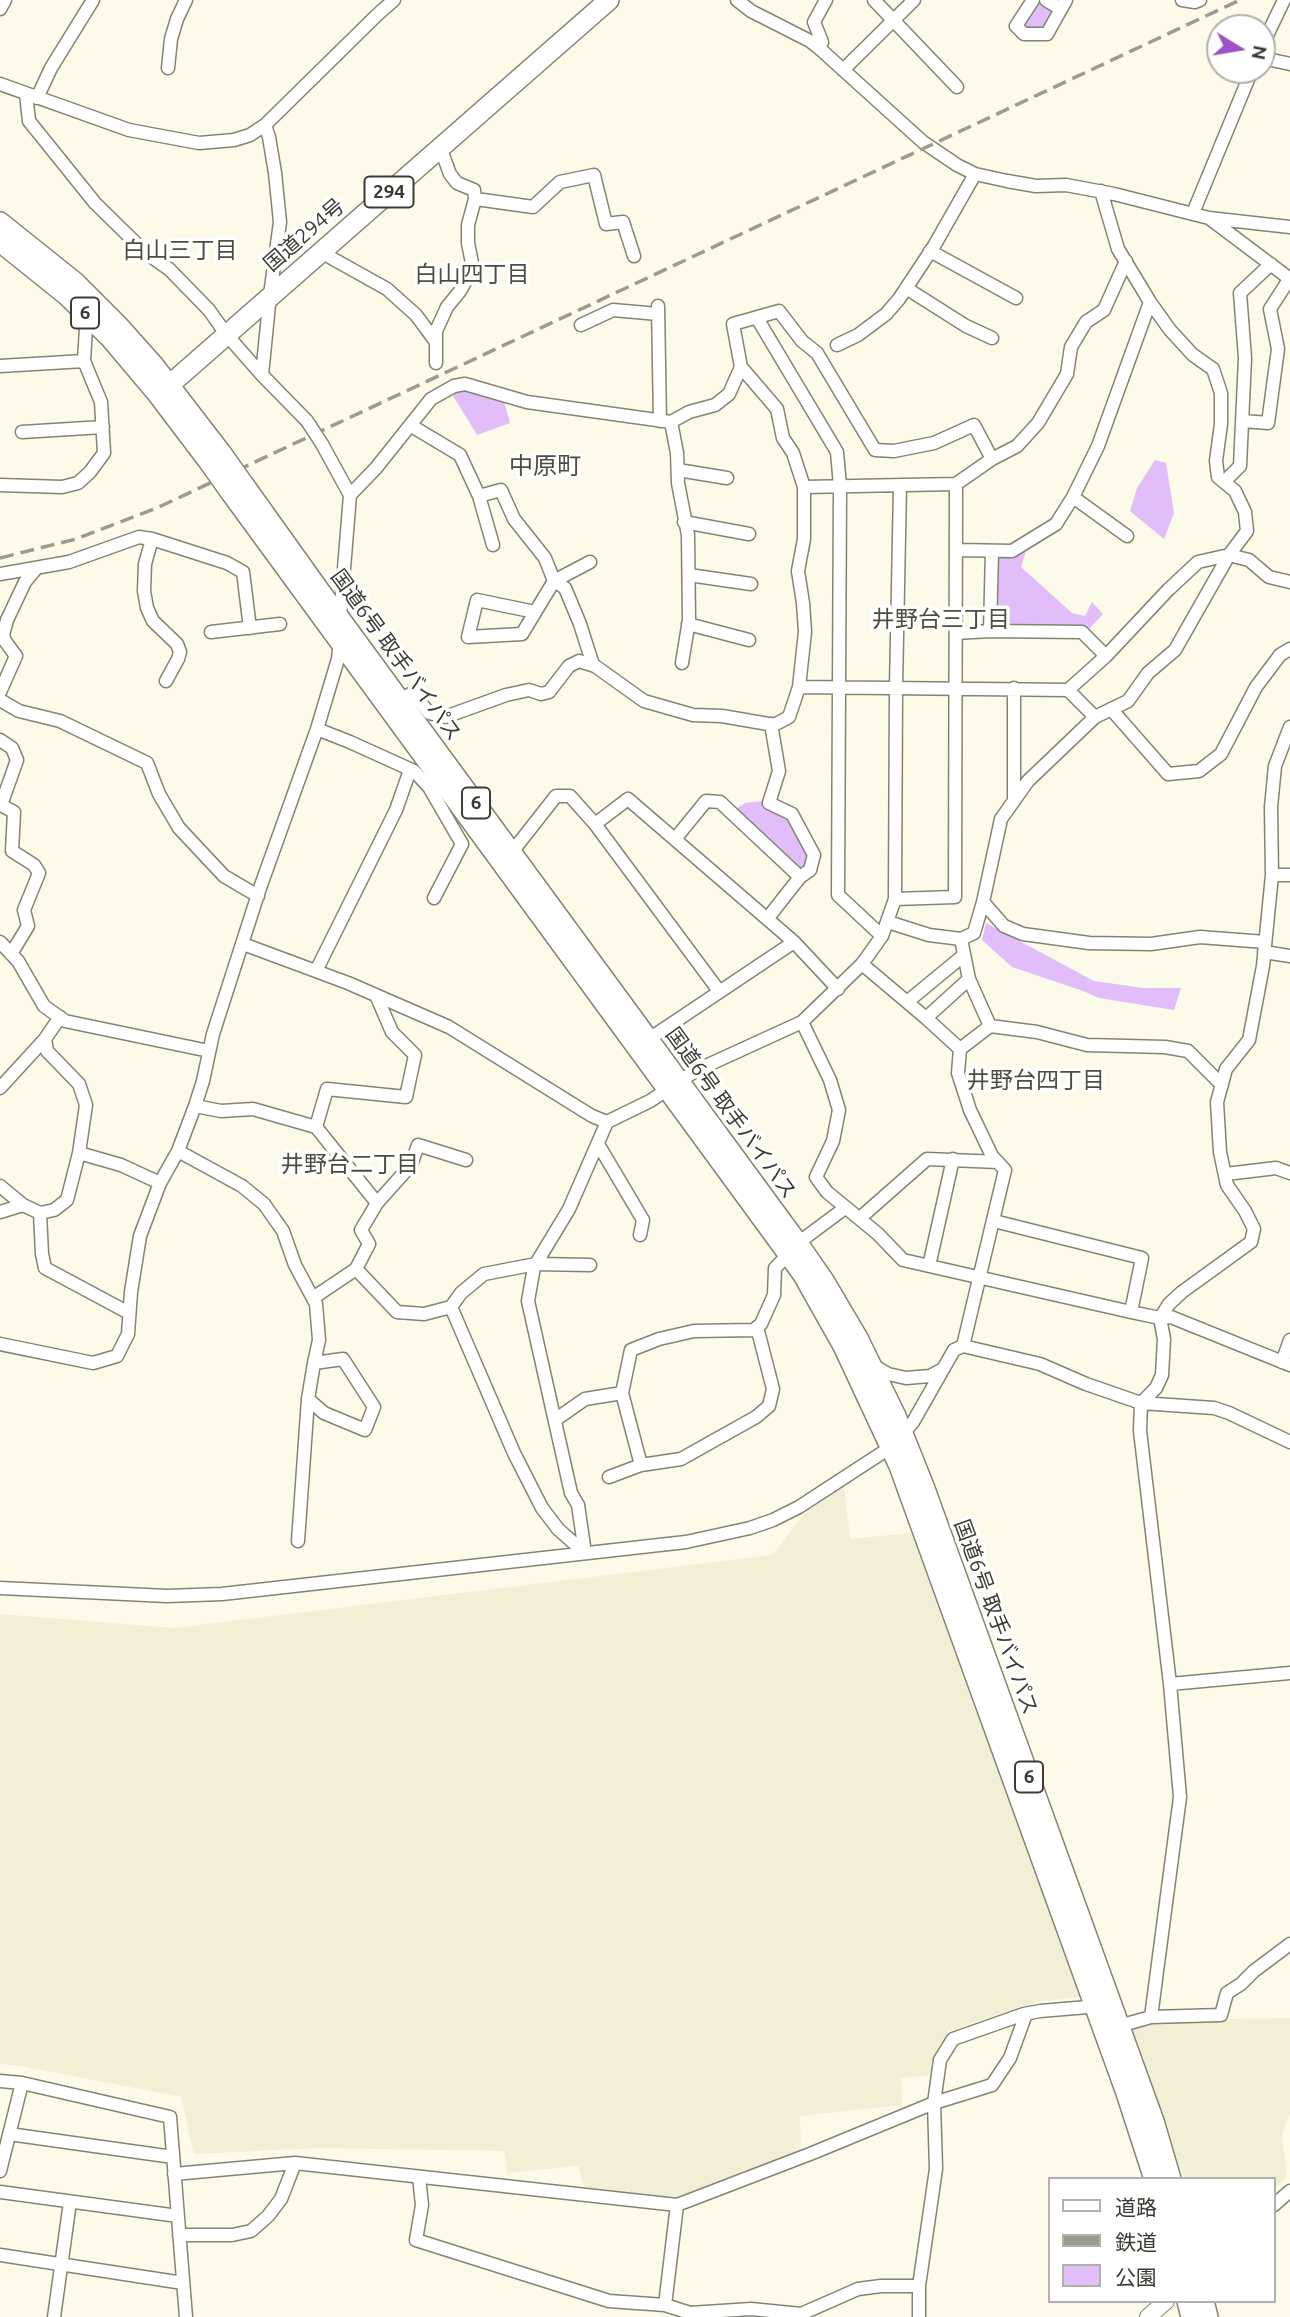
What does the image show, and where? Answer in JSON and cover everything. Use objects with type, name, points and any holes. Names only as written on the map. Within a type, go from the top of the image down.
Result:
[{"type":"highway","name":"国道294号","points":[[164,390],[609,0]]},
{"type":"highway","name":"国道6号 取手バイパス","points":[[0,222],[75,282],[119,326],[216,458],[435,784],[674,1085],[793,1249],[825,1282],[872,1364],[897,1440],[1103,2005],[1126,2093],[1153,2177]]},
{"type":"highway","name":"国道6号 取手バイパス","points":[[0,242],[66,295],[164,390]]},
{"type":"highway","name":"国道6号 取手バイパス","points":[[237,489],[340,618],[512,852],[649,1039],[674,1085]]},
{"type":"highway","name":"国道6号 取手バイパス","points":[[793,1249],[808,1285],[897,1440]]},
{"type":"highway","name":"国道6号 取手バイパス","points":[[1103,2005],[1119,2026],[1154,2121],[1170,2177]]},
{"type":"main road","points":[[1148,2317],[1164,2303]]},
{"type":"street","points":[[0,9],[5,0]]},
{"type":"street","points":[[0,1344],[93,1363],[117,1356],[128,1334],[140,1236],[160,1183],[178,1151],[195,1106],[209,1051],[258,896],[317,729],[338,659],[340,643],[350,495],[322,444],[307,421],[262,375],[209,310],[95,203],[29,121],[32,96],[93,0]]},
{"type":"street","points":[[168,68],[171,39],[186,0]]},
{"type":"street","points":[[0,84],[129,130],[186,141],[234,140],[250,135],[265,125],[394,0]]},
{"type":"street","points":[[737,0],[751,11],[810,41],[942,156],[975,174],[1036,186],[1066,185],[1101,191],[1209,218],[1290,227]]},
{"type":"street","points":[[819,48],[822,41],[814,22],[826,0]]},
{"type":"street","points":[[874,0],[957,87]]},
{"type":"street","points":[[843,70],[914,0]]},
{"type":"street","points":[[1033,0],[1016,26],[1024,34],[1047,34],[1064,5],[1046,0]]},
{"type":"street","points":[[1182,0],[1200,0]]},
{"type":"street","points":[[1276,17],[1284,0]]},
{"type":"street","points":[[1194,213],[1246,84]]},
{"type":"street","points":[[262,375],[280,222],[275,173],[265,125]]},
{"type":"street","points":[[436,363],[436,331],[447,307],[468,276],[472,263],[468,225],[475,199],[474,190],[457,183],[450,174],[440,147]]},
{"type":"street","points":[[837,345],[858,335],[886,314],[930,251],[975,174]]},
{"type":"street","points":[[475,199],[533,207],[560,182],[594,175],[606,225],[623,222],[634,256]]},
{"type":"street","points":[[888,922],[929,934],[961,939],[974,933],[1001,819],[1028,781],[1095,717],[1128,701],[1148,673],[1175,650],[1229,555],[1247,531],[1245,512],[1235,491],[1217,477],[1221,393],[1213,369],[1193,355],[1170,330],[1150,302],[1118,249],[1101,191]]},
{"type":"street","points":[[1209,218],[1290,279],[1270,309],[1278,349],[1269,424],[1243,421]]},
{"type":"street","points":[[320,251],[387,289],[416,315],[436,342]]},
{"type":"street","points":[[930,251],[1016,298]]},
{"type":"street","points":[[804,487],[956,484],[992,459],[1017,446],[1038,423],[1067,374],[1071,347],[1086,322],[1104,310],[1126,261]]},
{"type":"street","points":[[1224,482],[1240,466],[1245,358],[1240,293],[1271,264]]},
{"type":"street","points":[[906,288],[966,326],[992,338]]},
{"type":"street","points":[[957,550],[1012,551],[1056,524],[1073,497],[1098,446],[1150,302]]},
{"type":"street","points":[[581,325],[613,310],[658,310],[665,421],[677,453],[684,522],[688,535],[688,624],[682,663]]},
{"type":"street","points":[[399,699],[413,693],[429,713],[444,717],[506,695],[529,690],[541,694],[549,692],[569,666],[579,661],[593,665],[643,701],[693,715],[722,716],[771,724],[789,717],[800,687],[805,632],[798,571],[804,538],[804,487],[793,453],[783,438],[777,409],[741,367],[733,324],[779,311],[802,341],[817,353],[875,450],[894,451],[934,443],[974,425],[992,459]]},
{"type":"street","points":[[757,318],[837,452],[840,486],[838,895],[882,936]]},
{"type":"street","points":[[0,485],[62,487],[78,482],[90,472],[104,453],[101,402],[84,360],[86,327],[91,319]]},
{"type":"street","points":[[0,366],[84,360]]},
{"type":"street","points":[[350,495],[376,468],[432,399],[454,386],[465,384],[527,402],[665,421],[715,405],[729,394],[741,367]]},
{"type":"street","points":[[410,425],[460,454],[479,496],[493,545]]},
{"type":"street","points":[[22,432],[103,427]]},
{"type":"street","points":[[678,470],[727,478]]},
{"type":"street","points":[[895,898],[955,897],[956,484]]},
{"type":"street","points":[[584,1553],[578,1505],[571,1493],[528,1301],[536,1264],[569,1209],[607,1122],[706,1065],[802,1022],[862,964],[882,936],[895,898],[900,486]]},
{"type":"street","points":[[479,496],[501,490],[514,519],[545,558],[554,581],[565,588],[593,665]]},
{"type":"street","points":[[1073,497],[1127,536]]},
{"type":"street","points":[[684,522],[749,534]]},
{"type":"street","points":[[0,575],[69,562],[139,537],[227,563],[243,572],[250,628]]},
{"type":"street","points":[[152,540],[145,564],[144,591],[147,608],[161,631],[177,645],[180,652],[166,681]]},
{"type":"street","points":[[990,631],[992,551]]},
{"type":"street","points":[[1068,690],[1106,656],[1198,562],[1229,555],[1249,560],[1269,577],[1290,582]]},
{"type":"street","points":[[535,612],[477,600],[468,636],[522,634],[554,581],[590,562]]},
{"type":"street","points":[[0,692],[16,656],[3,635],[17,597],[35,570]]},
{"type":"street","points":[[689,575],[751,584]]},
{"type":"street","points":[[211,632],[280,624]]},
{"type":"street","points":[[688,624],[749,639]]},
{"type":"street","points":[[956,633],[1082,632],[1106,656]]},
{"type":"street","points":[[1111,709],[1168,774],[1199,771],[1221,754],[1256,687],[1280,655],[1290,649]]},
{"type":"street","points":[[800,687],[1068,690],[1095,717]]},
{"type":"street","points":[[1014,688],[1014,800]]},
{"type":"street","points":[[0,700],[19,711],[60,720],[147,763],[159,794],[179,828],[224,876],[258,896]]},
{"type":"street","points":[[767,919],[800,877],[810,870],[814,855],[792,814],[769,803],[779,771],[771,724]]},
{"type":"street","points":[[1151,2017],[1180,1797],[1170,1684],[1140,1431],[1141,1403],[1156,1388],[1163,1375],[1164,1339],[1160,1318],[1169,1304],[1251,1242],[1254,1229],[1227,1185],[1220,1152],[1217,1102],[1226,1069],[1249,1040],[1265,947],[1272,875],[1271,807],[1275,766],[1290,727]]},
{"type":"street","points":[[317,729],[410,769],[435,784],[462,844],[434,898]]},
{"type":"street","points":[[0,740],[12,748],[16,760],[1,804],[14,812],[12,851],[34,865],[39,873],[24,910],[28,926],[11,954]]},
{"type":"street","points":[[316,971],[396,810],[410,769]]},
{"type":"street","points":[[512,852],[556,796],[570,796],[595,824],[719,991]]},
{"type":"street","points":[[595,824],[628,799],[794,942],[838,989]]},
{"type":"street","points":[[675,839],[706,801],[720,802],[800,877]]},
{"type":"street","points":[[1272,875],[1290,875]]},
{"type":"street","points":[[983,902],[1004,926],[1023,934],[1089,943],[1151,944],[1200,937],[1265,947],[1290,956]]},
{"type":"street","points":[[961,939],[969,979],[990,1026]]},
{"type":"street","points":[[0,942],[18,961],[44,1006],[65,1021],[209,1051]]},
{"type":"street","points":[[649,1039],[794,942]]},
{"type":"street","points":[[243,944],[376,995],[459,1033],[592,1116],[607,1122]]},
{"type":"street","points":[[907,1002],[964,955]]},
{"type":"street","points":[[862,964],[960,1049]]},
{"type":"street","points":[[926,1018],[969,979]]},
{"type":"street","points":[[316,1127],[327,1089],[405,1097],[415,1055],[392,1032],[376,995]]},
{"type":"street","points":[[0,1088],[46,1039],[60,1017]]},
{"type":"street","points":[[802,1022],[830,1080],[839,1110],[833,1141],[816,1177],[827,1192],[860,1218],[903,1261],[1131,1312],[1160,1318],[1171,1317],[1286,1363],[1290,1340]]},
{"type":"street","points":[[963,1346],[995,1221],[1005,1170],[992,1156],[970,1110],[958,1073],[960,1049],[990,1026],[1037,1032],[1087,1045],[1165,1047],[1188,1051],[1222,1085]]},
{"type":"street","points":[[0,1186],[23,1205],[40,1213],[54,1210],[67,1200],[79,1153],[86,1105],[79,1084],[47,1051],[46,1039]]},
{"type":"street","points":[[195,1106],[221,1111],[253,1110],[316,1127],[377,1203]]},
{"type":"street","points":[[598,1144],[643,1220],[640,1235]]},
{"type":"street","points":[[313,1298],[356,1269],[369,1244],[361,1230],[377,1203],[411,1165],[418,1145],[466,1160]]},
{"type":"street","points":[[178,1151],[242,1186],[264,1204],[283,1231],[295,1265],[316,1304],[319,1340],[308,1399],[298,1541]]},
{"type":"street","points":[[79,1153],[121,1165],[160,1183]]},
{"type":"street","points":[[860,1218],[928,1159],[998,1162]]},
{"type":"street","points":[[929,1266],[953,1159]]},
{"type":"street","points":[[1226,1174],[1276,1168],[1289,1172]]},
{"type":"street","points":[[0,1212],[23,1205]]},
{"type":"street","points":[[641,1465],[622,1392],[631,1350],[659,1339],[694,1331],[754,1330],[761,1324],[774,1295],[775,1268],[793,1249],[845,1208]]},
{"type":"street","points":[[40,1213],[45,1268],[129,1313]]},
{"type":"street","points":[[995,1221],[1142,1258],[1131,1312]]},
{"type":"street","points":[[356,1269],[397,1312],[424,1314],[451,1307],[461,1293],[484,1274],[536,1264],[590,1265]]},
{"type":"street","points":[[451,1307],[514,1453],[542,1508],[558,1529],[584,1553]]},
{"type":"street","points":[[608,1478],[641,1465],[681,1459],[756,1417],[769,1406],[773,1389],[757,1327]]},
{"type":"street","points":[[0,1588],[191,1597],[686,1542],[750,1528],[799,1507],[897,1440],[913,1422],[954,1350],[963,1346],[1040,1364],[1141,1403],[1214,1408],[1290,1442]]},
{"type":"street","points":[[308,1399],[324,1413],[365,1430],[374,1407],[343,1359],[314,1363]]},
{"type":"street","points":[[872,1364],[888,1374],[906,1378],[930,1376],[943,1369]]},
{"type":"street","points":[[555,1419],[585,1399],[622,1392]]},
{"type":"street","points":[[1170,1684],[1290,1673]]},
{"type":"street","points":[[1119,2026],[1151,2017],[1221,2015],[1227,1993],[1290,1944]]},
{"type":"street","points":[[919,2317],[919,2286],[936,2169],[934,2103],[940,2060],[953,2039],[1027,2014],[1103,2005]]},
{"type":"street","points":[[174,2174],[295,2163],[677,2205],[934,2103],[992,2085],[1010,2058],[1027,2014]]},
{"type":"street","points":[[0,2081],[22,2083],[170,2117],[186,2317]]},
{"type":"street","points":[[0,2171],[22,2083]]},
{"type":"street","points":[[9,2134],[173,2157]]},
{"type":"street","points":[[179,2235],[232,2235],[251,2231],[268,2216],[281,2199],[295,2163]]},
{"type":"street","points":[[419,2177],[422,2205],[416,2240],[609,2301],[665,2305],[690,2313],[751,2309],[801,2314],[858,2289],[919,2286]]},
{"type":"street","points":[[1276,2203],[1290,2191]]},
{"type":"street","points":[[0,2192],[177,2216]]},
{"type":"street","points":[[54,2317],[70,2202]]},
{"type":"street","points":[[665,2305],[677,2205]]},
{"type":"street","points":[[0,2255],[183,2283]]},
{"type":"shaded area","points":[[844,1486],[850,1539],[911,1533],[1080,1997],[1037,2002],[948,2031],[931,2075],[901,2078],[902,2105],[800,2116],[801,2151],[678,2197],[617,2193],[584,2187],[578,2166],[508,2173],[504,2151],[320,2148],[194,2154],[181,2097],[0,2064],[0,1614],[174,1628],[772,1555],[805,1513]]},
{"type":"shaded area","points":[[1290,2018],[1290,2113],[1282,2135],[1287,2177],[1276,2186],[1276,2177],[1184,2177],[1182,2169],[1178,2168],[1130,2027],[1157,2020]]},
{"type":"green space","points":[[1041,3],[1052,8],[1053,14],[1045,29],[1027,29],[1023,24]]},
{"type":"green space","points":[[455,386],[502,395],[510,423],[477,435],[449,389]]},
{"type":"green space","points":[[1155,460],[1166,463],[1174,513],[1164,539],[1130,511],[1137,488]]},
{"type":"green space","points":[[1032,532],[1021,567],[1072,613],[1085,616],[1092,602],[1103,614],[1089,629],[995,626],[999,555]]},
{"type":"green space","points":[[763,801],[790,811],[814,855],[800,877],[733,811],[745,803]]},
{"type":"green space","points":[[986,923],[1094,981],[1143,988],[1181,988],[1174,1010],[1099,998],[1012,967],[982,940]]},
{"type":"railway","points":[[0,558],[76,539],[159,507],[1240,0]]},
{"type":"district","name":"白山三丁目","points":[[180,250]]},
{"type":"district","name":"白山四丁目","points":[[472,274]]},
{"type":"district","name":"中原町","points":[[545,466]]},
{"type":"district","name":"井野台三丁目","points":[[941,619]]},
{"type":"district","name":"井野台四丁目","points":[[1036,1080]]},
{"type":"district","name":"井野台二丁目","points":[[350,1164]]}]
